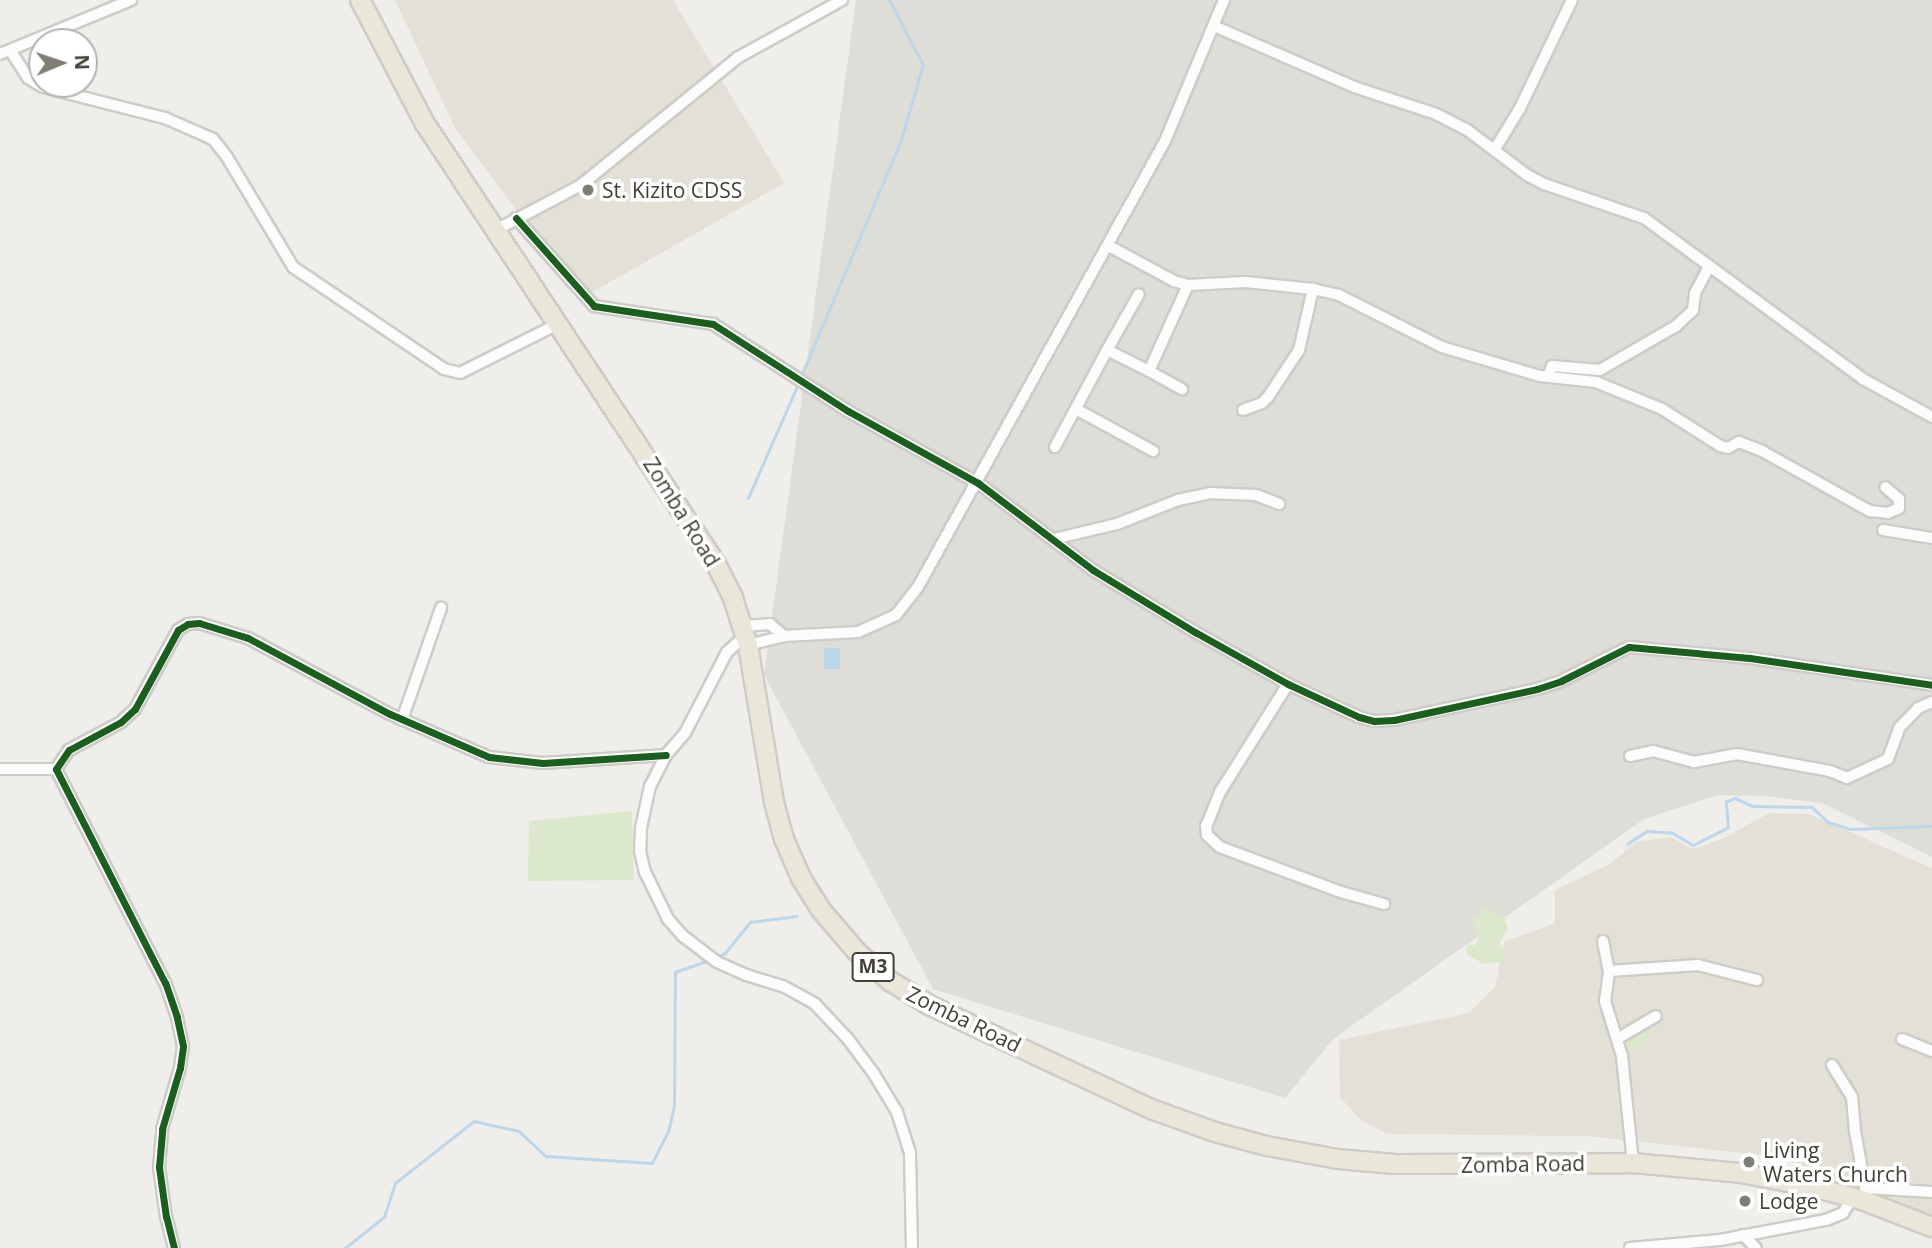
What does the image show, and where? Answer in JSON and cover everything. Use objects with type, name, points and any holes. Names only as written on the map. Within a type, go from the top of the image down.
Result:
[{"type":"highway","name":"Zomba Road","points":[[360,0],[424,122],[716,564],[745,635],[774,802],[784,839],[801,878],[821,910],[857,952],[905,992],[1151,1109],[1215,1132],[1267,1146],[1338,1159],[1395,1164],[1633,1163],[1740,1173],[1862,1196],[1932,1227]]},
{"type":"street","points":[[131,0],[5,52],[27,78],[43,87],[165,118],[212,139],[227,157],[293,267],[450,372],[456,374],[476,366],[558,324]]},
{"type":"street","points":[[496,230],[581,185],[737,58],[842,0]]},
{"type":"street","points":[[745,635],[858,632],[896,615],[918,587],[1165,141],[1224,0]]},
{"type":"street","points":[[1495,149],[1520,108],[1572,0]]},
{"type":"street","points":[[1214,26],[1354,87],[1436,114],[1466,129],[1525,174],[1544,184],[1644,218],[1682,243],[1709,267],[1863,379],[1932,417]]},
{"type":"street","points":[[516,218],[594,306],[713,324],[803,383],[978,482],[1093,570],[1195,632],[1288,684],[1349,714],[1380,721],[1549,685],[1629,647],[1750,659],[1932,684]]},
{"type":"street","points":[[1109,246],[1151,271],[1188,285],[1246,282],[1313,289],[1339,295],[1442,347],[1486,362],[1548,376],[1591,380],[1662,409],[1720,446],[1728,447],[1739,442],[1762,451],[1870,511],[1888,513],[1899,508],[1899,499],[1885,487]]},
{"type":"street","points":[[1548,376],[1552,366],[1600,370],[1676,326],[1693,310],[1695,293],[1709,267]]},
{"type":"street","points":[[1149,371],[1188,285]]},
{"type":"street","points":[[1243,410],[1262,403],[1268,397],[1299,350],[1313,289]]},
{"type":"street","points":[[1055,447],[1139,293]]},
{"type":"street","points":[[1107,350],[1182,388]]},
{"type":"street","points":[[1076,409],[1153,451]]},
{"type":"street","points":[[1054,539],[1117,524],[1178,500],[1203,494],[1256,495],[1279,503]]},
{"type":"street","points":[[1883,530],[1932,538]]},
{"type":"street","points":[[402,720],[441,608]]},
{"type":"street","points":[[56,769],[69,750],[121,722],[135,709],[168,644],[178,630],[192,623],[240,634],[264,644],[402,720],[479,754],[519,763],[666,755]]},
{"type":"street","points":[[784,636],[770,624],[745,635],[726,652],[685,733],[666,755],[650,786],[640,828],[640,851],[655,898],[683,936],[717,962],[746,975],[783,986],[815,1003],[868,1065],[897,1112],[906,1137],[912,1169],[912,1248]]},
{"type":"street","points":[[1288,684],[1225,783],[1206,826],[1207,835],[1220,847],[1341,892],[1384,904]]},
{"type":"street","points":[[1630,756],[1653,751],[1694,762],[1737,754],[1830,771],[1847,778],[1888,759],[1899,728],[1918,708],[1932,702]]},
{"type":"street","points":[[0,769],[56,769]]},
{"type":"street","points":[[56,769],[165,983],[177,1017],[183,1046],[180,1068],[162,1129],[159,1167],[166,1217],[174,1248]]},
{"type":"street","points":[[1603,941],[1609,971],[1605,1001],[1622,1056],[1630,1111],[1633,1163]]},
{"type":"street","points":[[1609,971],[1698,965],[1757,980]]},
{"type":"street","points":[[1617,1039],[1656,1016]]},
{"type":"street","points":[[1902,1039],[1932,1051]]},
{"type":"street","points":[[1832,1065],[1852,1097],[1862,1196]]},
{"type":"street","points":[[1630,1248],[1743,1235],[1831,1219],[1843,1213],[1862,1196],[1932,1192]]},
{"type":"street","points":[[1743,1235],[1756,1248]]},
{"type":"shaded area","points":[[395,0],[673,0],[784,183],[584,297],[574,288],[455,128]]},
{"type":"shaded area","points":[[856,0],[1932,0],[1932,857],[1822,803],[1766,796],[1718,795],[1644,819],[1333,1039],[1285,1098],[933,989],[764,675]]},
{"type":"shaded area","points":[[1769,813],[1809,814],[1932,868],[1932,1216],[1779,1157],[1586,1136],[1387,1134],[1361,1120],[1340,1097],[1339,1040],[1469,1013],[1495,987],[1504,942],[1555,923],[1555,890],[1610,864],[1636,842],[1671,837],[1693,849],[1722,839]]},
{"type":"green space","points":[[632,811],[634,880],[528,881],[529,821]]},
{"type":"green space","points":[[1484,907],[1504,917],[1508,929],[1500,941],[1504,955],[1500,962],[1484,964],[1466,954],[1467,945],[1475,945],[1479,936],[1471,919],[1480,917]]},
{"type":"green space","points":[[1658,1019],[1642,1049],[1624,1049],[1625,1040]]},
{"type":"water","points":[[824,648],[840,648],[840,669],[824,669]]},
{"type":"waterway","points":[[801,376],[900,143],[923,65],[889,0]]},
{"type":"waterway","points":[[748,498],[799,382]]},
{"type":"waterway","points":[[1627,844],[1647,831],[1673,833],[1693,845],[1728,827],[1726,802],[1735,798],[1752,806],[1812,807],[1828,822],[1851,829],[1932,826]]},
{"type":"waterway","points":[[716,958],[725,953],[750,922],[797,916]]},
{"type":"waterway","points":[[345,1248],[384,1217],[395,1183],[474,1121],[519,1131],[546,1156],[652,1163],[668,1132],[674,1106],[675,972],[710,960]]},
{"type":"cycle path","points":[[516,218],[594,306],[713,324],[848,411],[978,483],[1093,570],[1288,684],[1359,717],[1374,721],[1394,720],[1537,689],[1561,681],[1629,647],[1750,658],[1932,685]]},
{"type":"cycle path","points":[[174,1248],[166,1217],[159,1167],[162,1129],[180,1068],[183,1046],[177,1017],[165,983],[56,769],[69,750],[121,722],[135,709],[178,630],[188,624],[199,623],[248,638],[390,714],[489,757],[543,763],[666,755]]},
{"type":"place","name":"St. Kizito CDSS","points":[[588,190]]},
{"type":"place","name":"Living Waters Church","points":[[1749,1162]]},
{"type":"place","name":"Lodge","points":[[1745,1201]]}]
